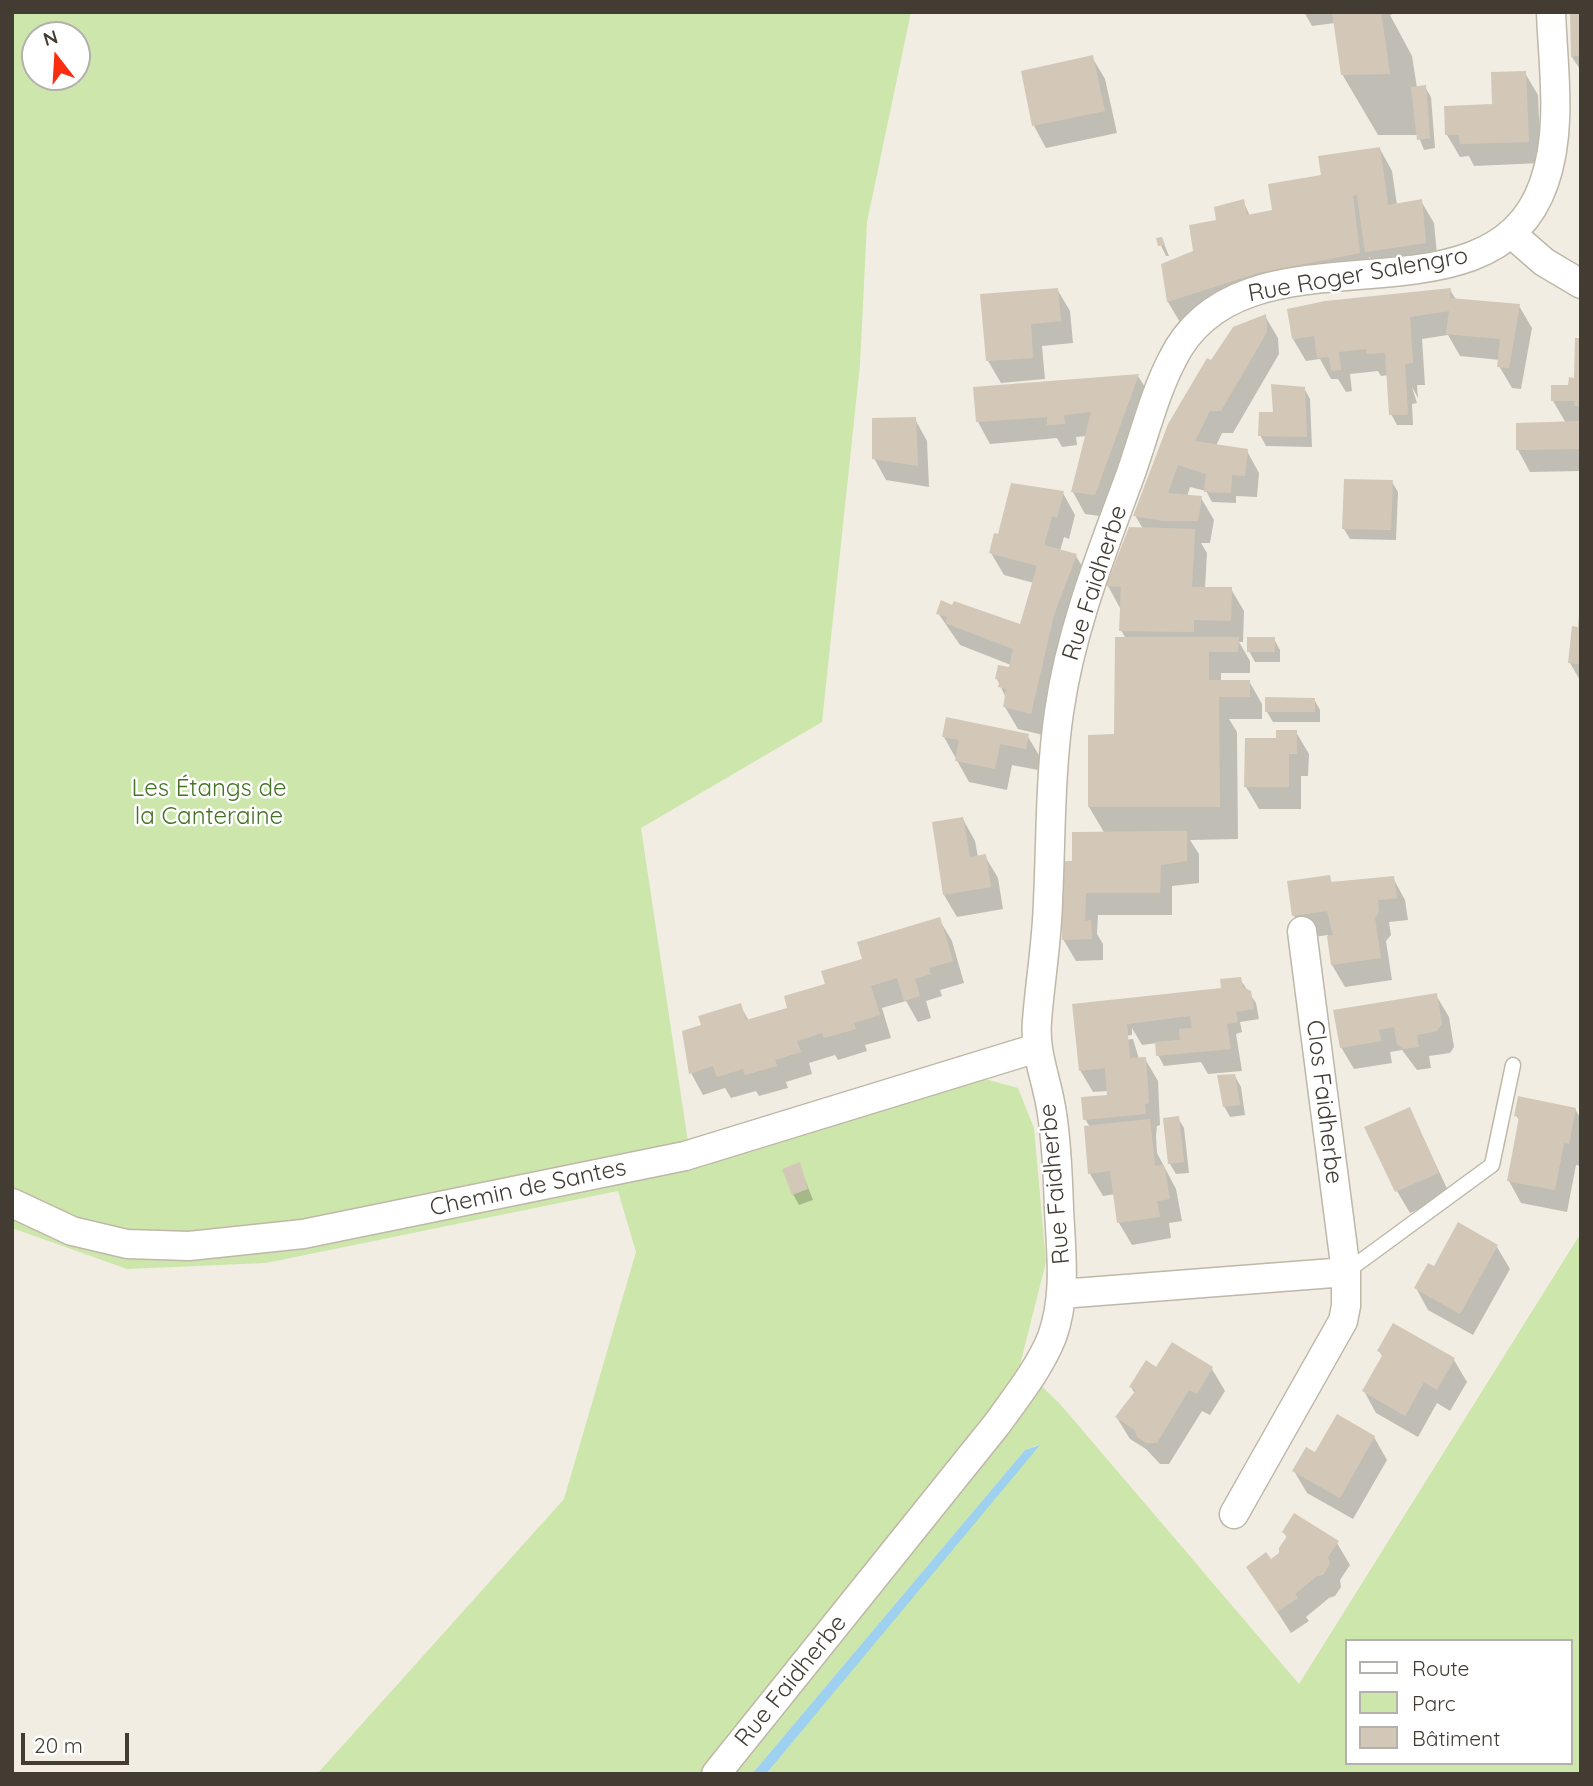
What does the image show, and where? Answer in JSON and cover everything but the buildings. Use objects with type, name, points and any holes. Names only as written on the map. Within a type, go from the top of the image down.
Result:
[{"type":"street","name":"Rue Roger Salengro","points":[[1167,371],[1180,346],[1204,317],[1240,295],[1283,284],[1461,260],[1495,247],[1513,235],[1538,200],[1552,154],[1555,129],[1551,12]]},
{"type":"street","points":[[1513,235],[1544,262],[1581,284]]},
{"type":"street","name":"Rue Faidherbe","points":[[716,1774],[997,1424],[1045,1353],[1053,1334],[1062,1294],[1056,1145],[1051,1105],[1037,1048],[1036,1026],[1048,905],[1055,746],[1069,654],[1085,599],[1167,371]]},
{"type":"street","name":"Clos Faidherbe","points":[[1234,1514],[1343,1321],[1346,1306],[1346,1272],[1302,931]]},
{"type":"street","name":"Chemin de Santes","points":[[12,1203],[72,1231],[127,1244],[189,1246],[303,1234],[685,1156],[1037,1048]]},
{"type":"street","points":[[1062,1294],[1346,1272]]},
{"type":"lane","points":[[1346,1272],[1492,1165],[1513,1065]]},
{"type":"green space","name":"Les Étangs de la Canteraine","points":[[12,12],[911,12],[867,222],[860,365],[822,722],[641,828],[692,1169],[985,1079],[1018,1088],[1034,1128],[1046,1262],[1020,1365],[1060,1404],[1299,1684],[1581,1233],[1581,1774],[766,1774],[1038,1445],[1025,1450],[752,1774],[317,1774],[564,1499],[636,1252],[618,1191],[266,1263],[127,1269],[12,1228]]},
{"type":"water","points":[[1040,1445],[766,1774],[752,1774],[1025,1450]]}]
